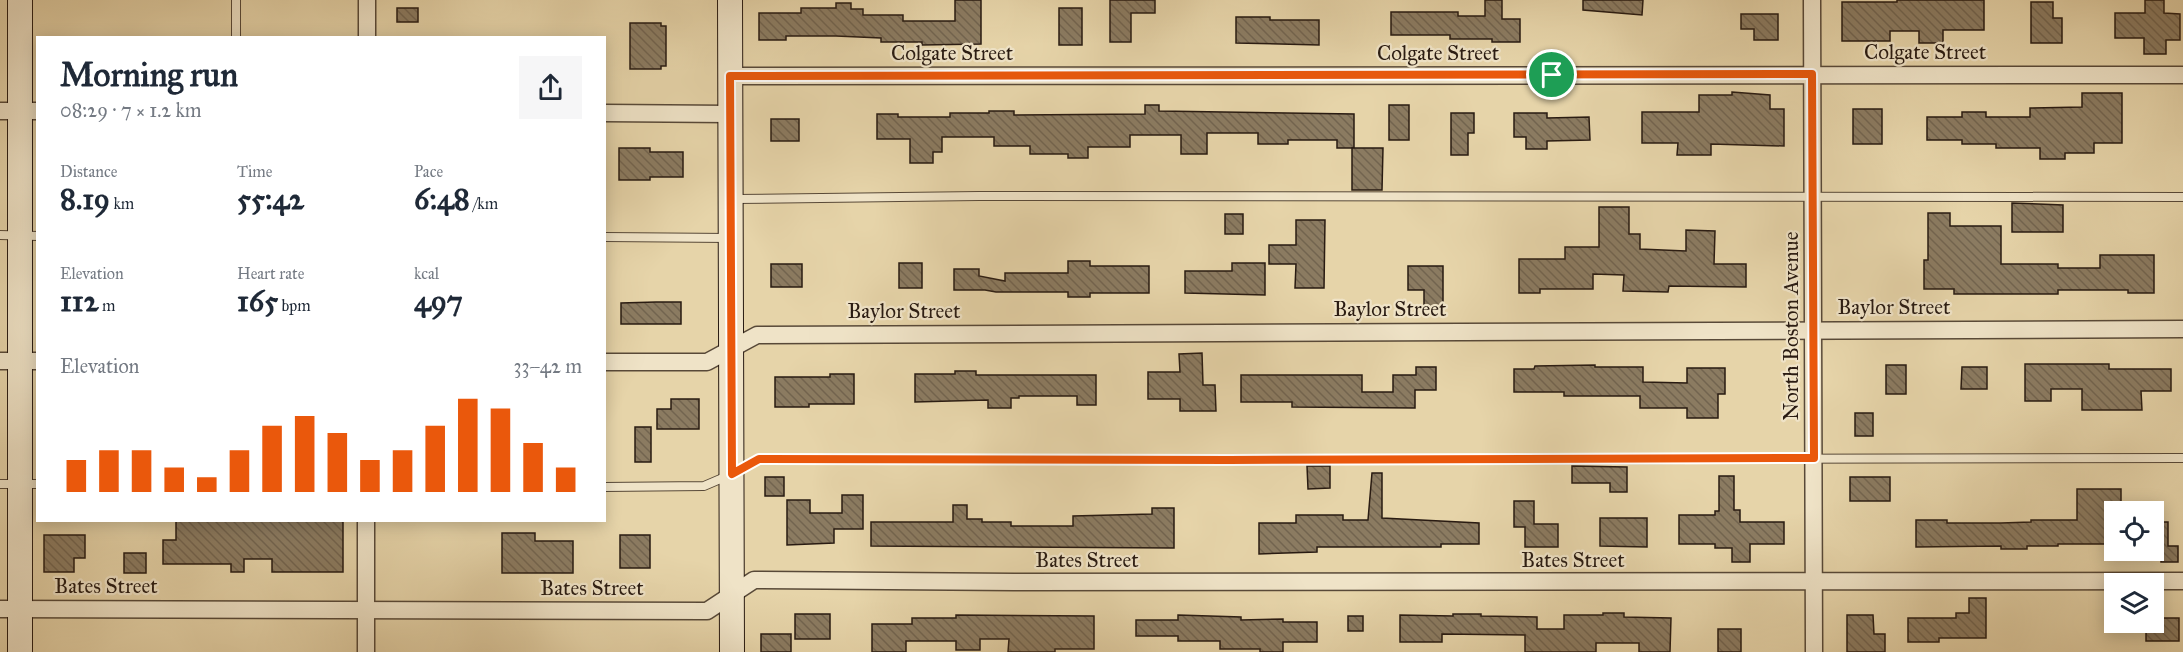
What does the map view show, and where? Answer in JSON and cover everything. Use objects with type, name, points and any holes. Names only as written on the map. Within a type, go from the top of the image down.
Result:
[{"type":"street","points":[[20,0],[19,484],[10,609],[20,652]]},
{"type":"street","points":[[367,0],[367,36]]},
{"type":"street","points":[[730,0],[732,652]]},
{"type":"street","name":"North Boston Avenue","points":[[1812,0],[1814,652]]},
{"type":"street","name":"Colgate Street","points":[[730,76],[2183,75]]},
{"type":"street","points":[[606,113],[730,114]]},
{"type":"street","name":"Baylor Street","points":[[606,362],[707,362],[757,335],[2183,329]]},
{"type":"street","points":[[366,522],[366,652]]},
{"type":"street","name":"Bates Street","points":[[10,609],[707,611],[754,580],[1014,582],[2183,581]]},
{"type":"lane","points":[[236,0],[236,36]]},
{"type":"lane","points":[[730,199],[979,196],[2183,197]]},
{"type":"lane","points":[[606,237],[731,238]]},
{"type":"lane","points":[[606,487],[704,486],[759,459],[2183,458]]},
{"type":"building","points":[[955,0],[981,0],[981,44],[922,45],[922,42],[881,42],[881,38],[836,36],[786,36],[786,40],[759,40],[759,13],[801,13],[801,8],[836,8],[836,3],[851,3],[851,9],[863,9],[863,15],[903,15],[903,21],[955,21]]},
{"type":"building","points":[[1110,0],[1155,0],[1155,13],[1131,13],[1131,42],[1110,42]]},
{"type":"building","points":[[1485,0],[1502,0],[1502,19],[1520,19],[1520,42],[1450,39],[1450,35],[1391,35],[1391,12],[1458,12],[1458,16],[1485,16]]},
{"type":"building","points":[[1583,0],[1643,0],[1642,15],[1583,10]]},
{"type":"building","points":[[1897,0],[1984,0],[1984,30],[1943,30],[1943,43],[1919,43],[1919,31],[1890,31],[1890,41],[1842,41],[1842,2],[1897,2]]},
{"type":"building","points":[[2145,0],[2164,0],[2164,13],[2180,14],[2180,40],[2166,40],[2166,54],[2144,54],[2144,38],[2115,38],[2115,13],[2145,13]]},
{"type":"building","points":[[2031,2],[2053,2],[2053,18],[2062,18],[2062,43],[2031,43]]},
{"type":"building","points":[[397,8],[418,8],[418,22],[397,22]]},
{"type":"building","points":[[1059,8],[1082,8],[1082,45],[1059,45]]},
{"type":"building","points":[[1741,14],[1778,14],[1778,40],[1754,40],[1754,29],[1741,29]]},
{"type":"building","points":[[1236,17],[1319,20],[1319,45],[1236,43]]},
{"type":"building","points":[[630,23],[661,23],[661,26],[666,26],[666,66],[661,66],[661,69],[630,69]]},
{"type":"building","points":[[1732,92],[1770,95],[1770,109],[1784,109],[1784,146],[1711,144],[1711,155],[1677,155],[1678,143],[1642,143],[1642,112],[1699,112],[1699,95],[1732,95]]},
{"type":"building","points":[[2082,93],[2122,93],[2122,143],[2094,143],[2094,153],[2065,153],[2065,159],[2040,159],[2040,148],[1996,148],[1996,144],[1962,144],[1962,140],[1927,140],[1927,117],[1962,117],[1962,112],[1986,112],[1986,117],[2030,117],[2030,108],[2082,107]]},
{"type":"building","points":[[1145,105],[1159,105],[1159,111],[1354,114],[1354,148],[1337,148],[1337,140],[1288,140],[1288,144],[1258,144],[1258,133],[1207,133],[1207,154],[1181,154],[1181,135],[1130,135],[1130,147],[1088,147],[1088,158],[1068,158],[1068,154],[1030,154],[1030,146],[994,146],[994,137],[942,137],[942,152],[933,152],[933,163],[910,163],[910,139],[877,139],[877,114],[898,114],[898,117],[950,117],[950,113],[1014,111],[1014,115],[1145,114]]},
{"type":"building","points":[[1389,105],[1409,105],[1409,140],[1389,140]]},
{"type":"building","points":[[1853,109],[1882,109],[1882,144],[1853,144]]},
{"type":"building","points":[[1451,113],[1474,113],[1474,133],[1468,133],[1468,155],[1451,155]]},
{"type":"building","points":[[1514,113],[1547,113],[1547,118],[1589,117],[1590,140],[1547,141],[1547,149],[1526,149],[1526,137],[1514,137]]},
{"type":"building","points":[[771,119],[799,119],[799,141],[771,141]]},
{"type":"building","points":[[619,148],[650,148],[650,152],[683,152],[683,177],[619,180]]},
{"type":"building","points":[[1352,148],[1383,148],[1382,190],[1352,190]]},
{"type":"building","points":[[2012,203],[2063,205],[2063,232],[2012,232]]},
{"type":"building","points":[[1599,207],[1629,207],[1629,234],[1640,234],[1640,249],[1686,251],[1686,230],[1715,231],[1714,264],[1746,264],[1746,287],[1669,286],[1668,292],[1623,291],[1624,275],[1593,274],[1593,289],[1540,289],[1540,293],[1519,293],[1519,259],[1565,259],[1565,247],[1599,247]]},
{"type":"building","points":[[1928,213],[1950,213],[1950,226],[2001,226],[2001,264],[2058,264],[2058,268],[2100,268],[2100,255],[2154,255],[2154,293],[2128,293],[2128,290],[2058,290],[2058,294],[1954,294],[1954,289],[1924,289],[1924,260],[1928,260]]},
{"type":"building","points":[[1225,214],[1243,214],[1243,234],[1225,234]]},
{"type":"building","points":[[1296,220],[1325,220],[1324,288],[1295,288],[1296,264],[1269,264],[1269,245],[1296,245]]},
{"type":"building","points":[[1068,261],[1090,261],[1090,266],[1149,266],[1149,293],[1090,293],[1090,297],[1068,297],[1068,292],[954,290],[954,269],[979,269],[979,276],[1005,281],[1005,273],[1068,273]]},
{"type":"building","points":[[899,263],[922,263],[922,288],[899,288]]},
{"type":"building","points":[[1232,263],[1265,263],[1265,295],[1185,293],[1185,271],[1232,271]]},
{"type":"building","points":[[771,264],[802,264],[802,287],[771,287]]},
{"type":"building","points":[[1408,266],[1443,266],[1443,308],[1424,308],[1424,290],[1408,290]]},
{"type":"building","points":[[681,302],[681,324],[621,324],[621,303]]},
{"type":"building","points":[[1202,353],[1203,385],[1215,385],[1216,411],[1180,411],[1180,399],[1148,399],[1148,372],[1180,372],[1179,354]]},
{"type":"building","points":[[2025,364],[2109,364],[2109,369],[2171,369],[2171,391],[2141,391],[2142,410],[2082,410],[2082,389],[2051,389],[2051,401],[2025,401]]},
{"type":"building","points":[[1595,365],[1595,367],[1643,367],[1643,382],[1687,383],[1687,368],[1725,368],[1725,394],[1718,394],[1718,418],[1687,418],[1687,408],[1640,408],[1640,396],[1564,396],[1564,392],[1514,392],[1514,369],[1534,369],[1535,366]]},
{"type":"building","points":[[1886,365],[1906,365],[1906,394],[1886,394]]},
{"type":"building","points":[[1416,367],[1436,367],[1436,390],[1415,390],[1415,408],[1292,407],[1292,402],[1241,402],[1241,375],[1362,375],[1362,392],[1393,392],[1393,375],[1416,375]]},
{"type":"building","points":[[1962,367],[1987,367],[1987,389],[1961,389]]},
{"type":"building","points":[[955,371],[976,371],[976,375],[1096,375],[1096,405],[1077,405],[1077,396],[1019,396],[1019,398],[1011,398],[1011,408],[988,408],[988,400],[915,402],[915,374],[955,374]]},
{"type":"building","points":[[830,374],[854,374],[854,404],[775,407],[775,377],[830,377]]},
{"type":"building","points":[[671,399],[699,399],[699,429],[657,429],[657,409],[671,409]]},
{"type":"building","points":[[1855,413],[1873,413],[1873,436],[1855,436]]},
{"type":"building","points":[[635,427],[651,427],[651,462],[635,462]]},
{"type":"building","points":[[1307,466],[1330,466],[1330,488],[1308,489]]},
{"type":"building","points":[[1572,466],[1627,467],[1627,492],[1610,492],[1610,483],[1572,483]]},
{"type":"building","points":[[1372,473],[1382,473],[1382,518],[1479,523],[1479,544],[1441,544],[1441,547],[1317,547],[1317,552],[1259,554],[1259,523],[1296,523],[1296,515],[1343,515],[1343,520],[1368,520]]},
{"type":"building","points":[[1719,476],[1734,476],[1734,510],[1740,510],[1740,522],[1784,522],[1784,544],[1750,544],[1750,562],[1732,562],[1732,548],[1715,548],[1715,544],[1679,544],[1679,515],[1715,515],[1715,511],[1719,511]]},
{"type":"building","points":[[765,477],[784,477],[784,496],[765,496]]},
{"type":"building","points":[[1850,477],[1890,477],[1890,501],[1850,501]]},
{"type":"building","points":[[2077,489],[2121,489],[2121,501],[2104,501],[2104,544],[2027,546],[2027,549],[2001,549],[2001,546],[1916,547],[1916,520],[1947,520],[1947,523],[2001,523],[2031,522],[2031,520],[2077,520]]},
{"type":"building","points":[[842,495],[863,495],[863,529],[834,529],[834,543],[787,545],[787,500],[810,500],[810,513],[842,513]]},
{"type":"building","points":[[1514,501],[1534,501],[1534,524],[1558,524],[1558,547],[1525,547],[1525,527],[1514,527]]},
{"type":"building","points":[[953,505],[967,505],[967,519],[982,519],[982,522],[1011,522],[1011,526],[1073,526],[1073,516],[1152,514],[1152,508],[1174,508],[1174,548],[871,546],[871,522],[953,522]]},
{"type":"building","points":[[1600,518],[1647,518],[1647,547],[1600,546]]},
{"type":"building","points":[[176,522],[343,522],[343,572],[272,572],[272,559],[244,559],[244,572],[231,572],[231,564],[163,564],[163,540],[176,540]]},
{"type":"building","points":[[2164,522],[2168,522],[2168,546],[2178,546],[2178,562],[2161,562],[2164,561]]},
{"type":"building","points":[[502,533],[535,533],[535,541],[573,541],[573,573],[502,573]]},
{"type":"building","points":[[44,535],[85,535],[85,558],[74,558],[74,572],[44,572]]},
{"type":"building","points":[[620,535],[650,535],[650,568],[620,568]]},
{"type":"building","points":[[124,553],[146,553],[146,573],[124,573]]},
{"type":"building","points":[[1969,598],[1986,598],[1986,638],[1939,638],[1939,642],[1908,642],[1908,618],[1956,618],[1956,613],[1969,613]]},
{"type":"building","points":[[1603,613],[1624,613],[1624,617],[1671,618],[1670,652],[1639,652],[1639,643],[1596,643],[1596,652],[1525,652],[1525,635],[1442,634],[1442,642],[1400,642],[1400,615],[1481,614],[1481,616],[1537,617],[1537,629],[1564,629],[1564,615],[1603,615]]},
{"type":"building","points":[[795,614],[830,614],[830,639],[795,639]]},
{"type":"building","points":[[956,615],[1094,616],[1094,649],[1008,652],[1009,639],[980,639],[980,650],[956,650],[956,641],[906,641],[906,652],[872,652],[872,624],[912,624],[912,618],[956,618]]},
{"type":"building","points":[[1178,615],[1241,617],[1241,620],[1283,619],[1283,622],[1317,622],[1317,642],[1283,642],[1283,652],[1260,652],[1260,649],[1220,649],[1220,641],[1178,641],[1178,636],[1136,636],[1136,620],[1178,620]]},
{"type":"building","points":[[1847,615],[1873,615],[1874,634],[1885,634],[1885,652],[1847,652]]},
{"type":"building","points":[[1348,616],[1363,616],[1363,631],[1348,631]]},
{"type":"building","points":[[2164,618],[2179,618],[2179,641],[2146,641],[2146,633],[2164,633]]},
{"type":"building","points":[[1718,629],[1741,629],[1741,652],[1718,652]]},
{"type":"building","points":[[761,634],[791,634],[791,652],[761,652]]},
{"type":"route","points":[[1812,74],[1814,458],[759,459],[732,474],[730,76],[1552,75],[1812,74]]}]
